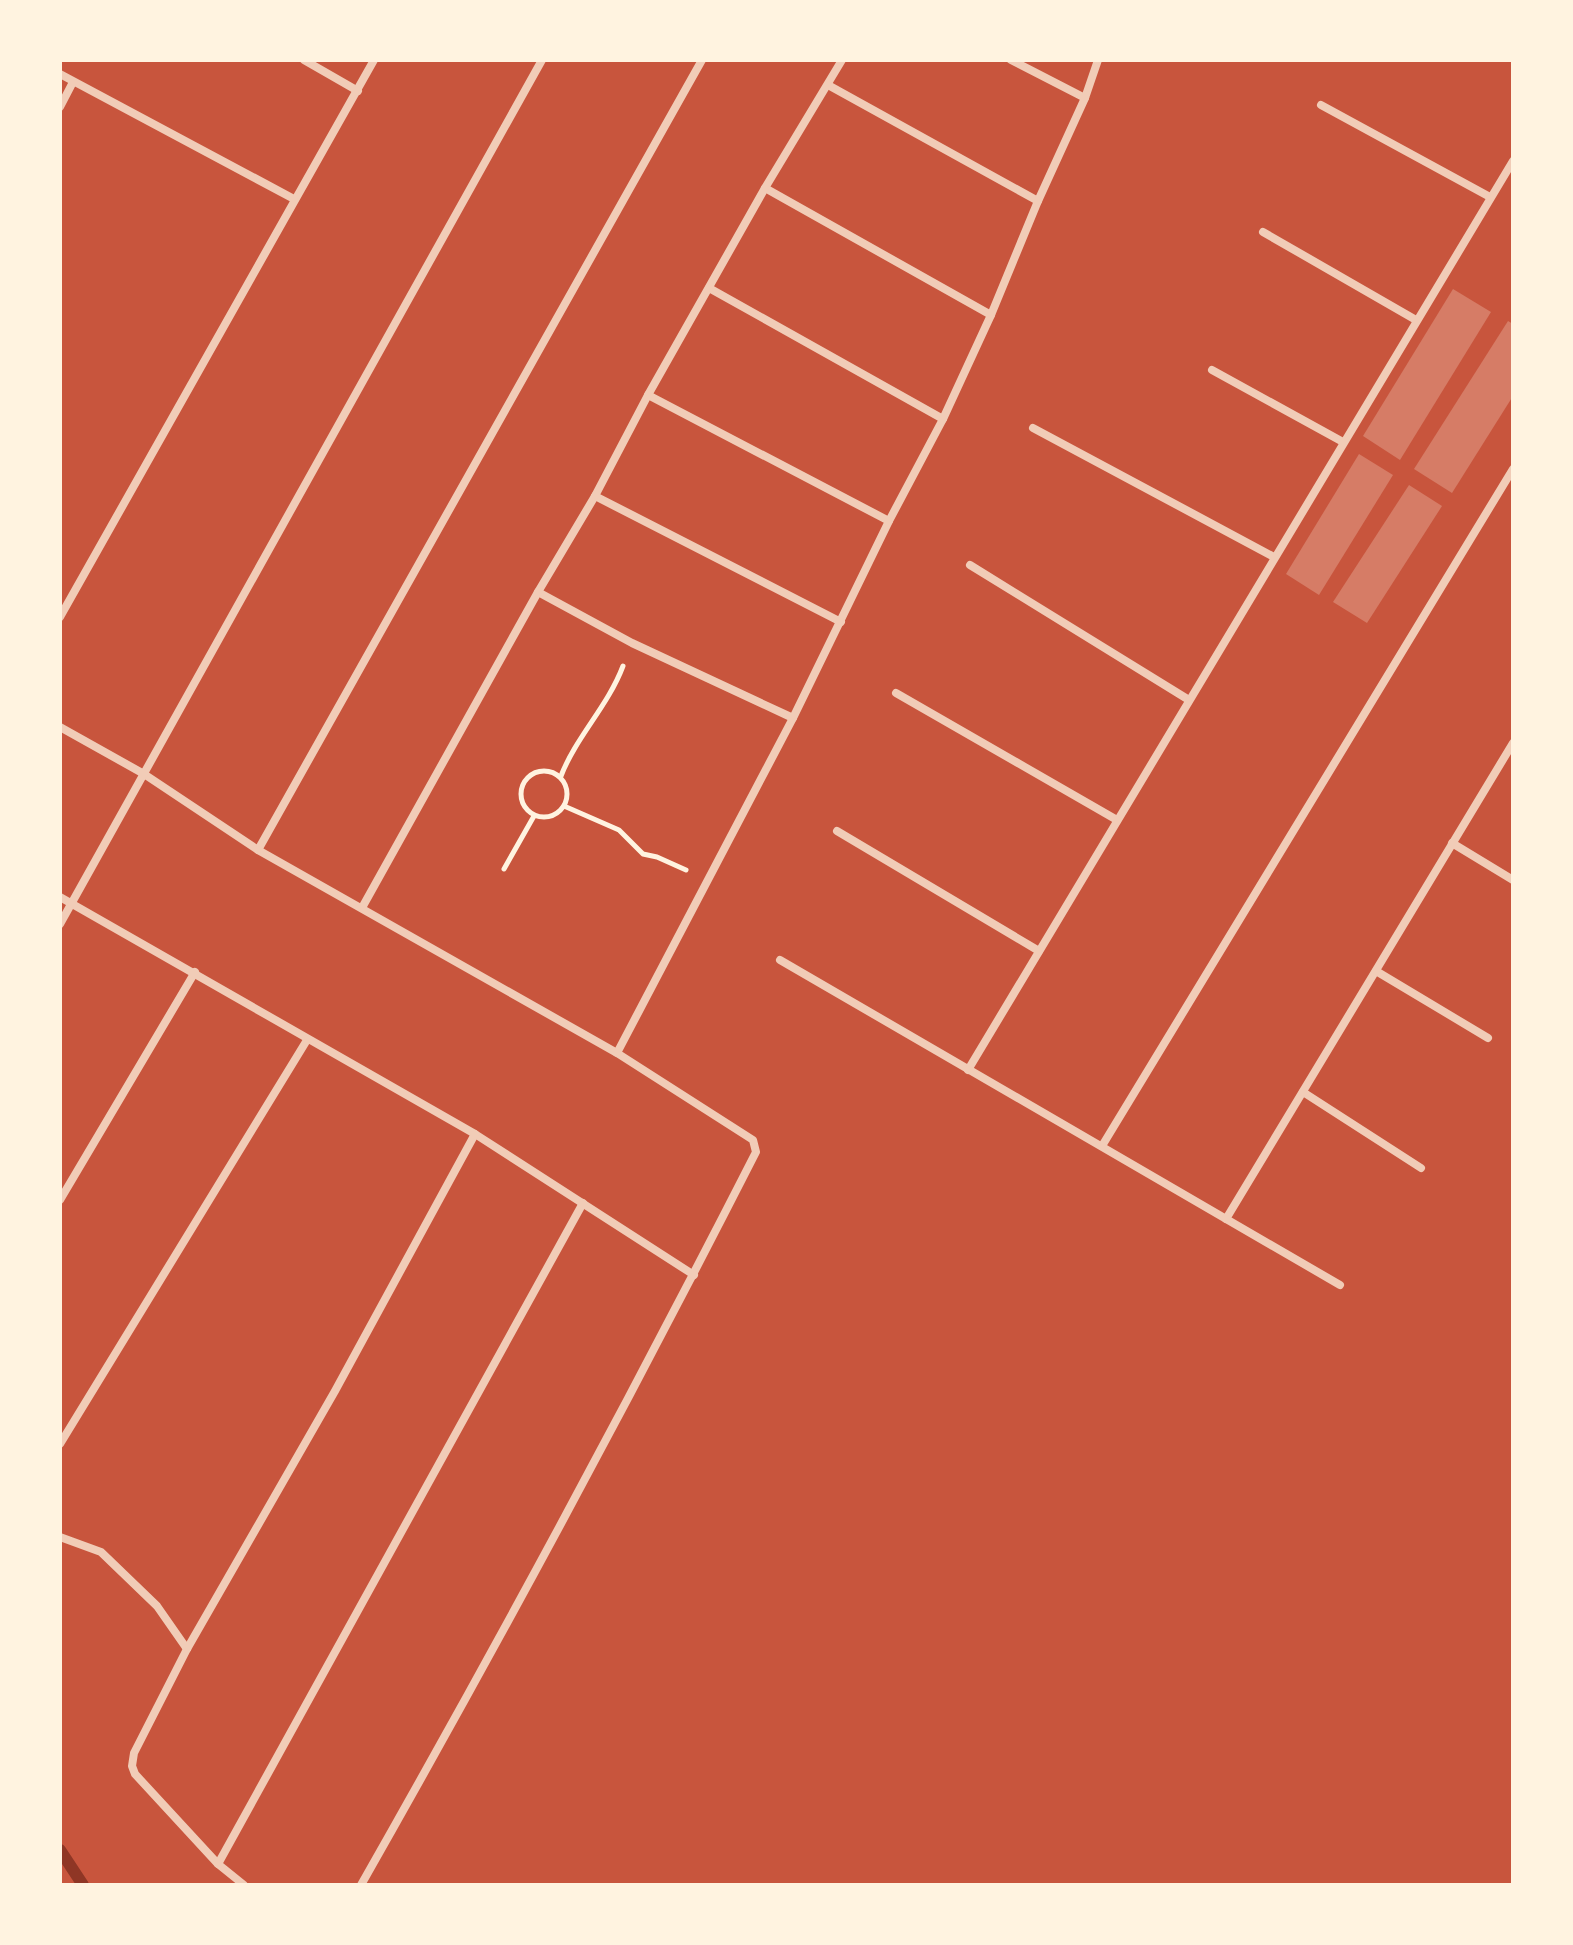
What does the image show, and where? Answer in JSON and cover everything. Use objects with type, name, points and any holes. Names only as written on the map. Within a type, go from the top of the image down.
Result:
[{"type":"street","points":[[304,60],[358,91]]},
{"type":"street","points":[[60,617],[374,60]]},
{"type":"street","points":[[60,924],[542,60]]},
{"type":"street","points":[[258,850],[702,60]]},
{"type":"street","points":[[363,906],[765,188],[842,60]]},
{"type":"street","points":[[1011,60],[1085,98]]},
{"type":"street","points":[[617,1053],[793,718],[889,521],[943,419],[1085,98],[1098,60]]},
{"type":"street","points":[[60,74],[294,199]]},
{"type":"street","points":[[60,107],[73,82]]},
{"type":"street","points":[[828,85],[1038,201]]},
{"type":"street","points":[[1321,105],[1490,197]]},
{"type":"street","points":[[968,1070],[1513,161]]},
{"type":"street","points":[[765,188],[991,315]]},
{"type":"street","points":[[1263,232],[1416,320]]},
{"type":"street","points":[[709,288],[943,419]]},
{"type":"street","points":[[1212,370],[1343,442]]},
{"type":"street","points":[[648,395],[889,521]]},
{"type":"street","points":[[1033,428],[1274,557]]},
{"type":"street","points":[[1102,1146],[1513,469]]},
{"type":"street","points":[[595,496],[841,622]]},
{"type":"street","points":[[970,565],[1189,700]]},
{"type":"street","points":[[538,592],[632,643],[793,718]]},
{"type":"street","points":[[896,693],[1117,820]]},
{"type":"street","points":[[60,727],[144,774],[258,850],[363,906],[617,1053],[753,1140],[756,1152],[694,1275],[450,1728],[361,1885]]},
{"type":"street","points":[[1226,1219],[1513,743]]},
{"type":"street","points":[[837,831],[1039,951]]},
{"type":"street","points":[[1452,843],[1513,880]]},
{"type":"street","points":[[60,897],[475,1134],[694,1275]]},
{"type":"street","points":[[780,960],[1340,1285]]},
{"type":"street","points":[[1376,971],[1488,1038]]},
{"type":"street","points":[[60,1200],[195,972]]},
{"type":"street","points":[[60,1444],[307,1040]]},
{"type":"street","points":[[1303,1092],[1421,1168]]},
{"type":"street","points":[[244,1885],[218,1864],[135,1774],[132,1766],[134,1753],[187,1649],[335,1391],[475,1134]]},
{"type":"street","points":[[218,1864],[583,1203]]},
{"type":"street","points":[[60,1537],[101,1552],[157,1606],[187,1649]]},
{"type":"path","points":[[561,776],[569,756],[585,736],[620,675],[632,643]]},
{"type":"path","points":[[544,770],[561,776],[567,788],[564,806],[550,817],[534,816],[523,805],[520,794],[524,781],[535,772],[544,770]]},
{"type":"path","points":[[564,806],[619,830],[643,854],[657,857],[708,881]]},
{"type":"path","points":[[504,869],[534,816]]},
{"type":"building","points":[[1453,289],[1491,312],[1400,460],[1363,436]]},
{"type":"building","points":[[1508,321],[1513,324],[1513,396],[1452,493],[1414,469]]},
{"type":"building","points":[[1359,454],[1393,475],[1319,595],[1286,574]]},
{"type":"building","points":[[1409,485],[1442,506],[1367,623],[1333,602]]},
{"type":"waterway","points":[[60,1850],[83,1885]]}]
